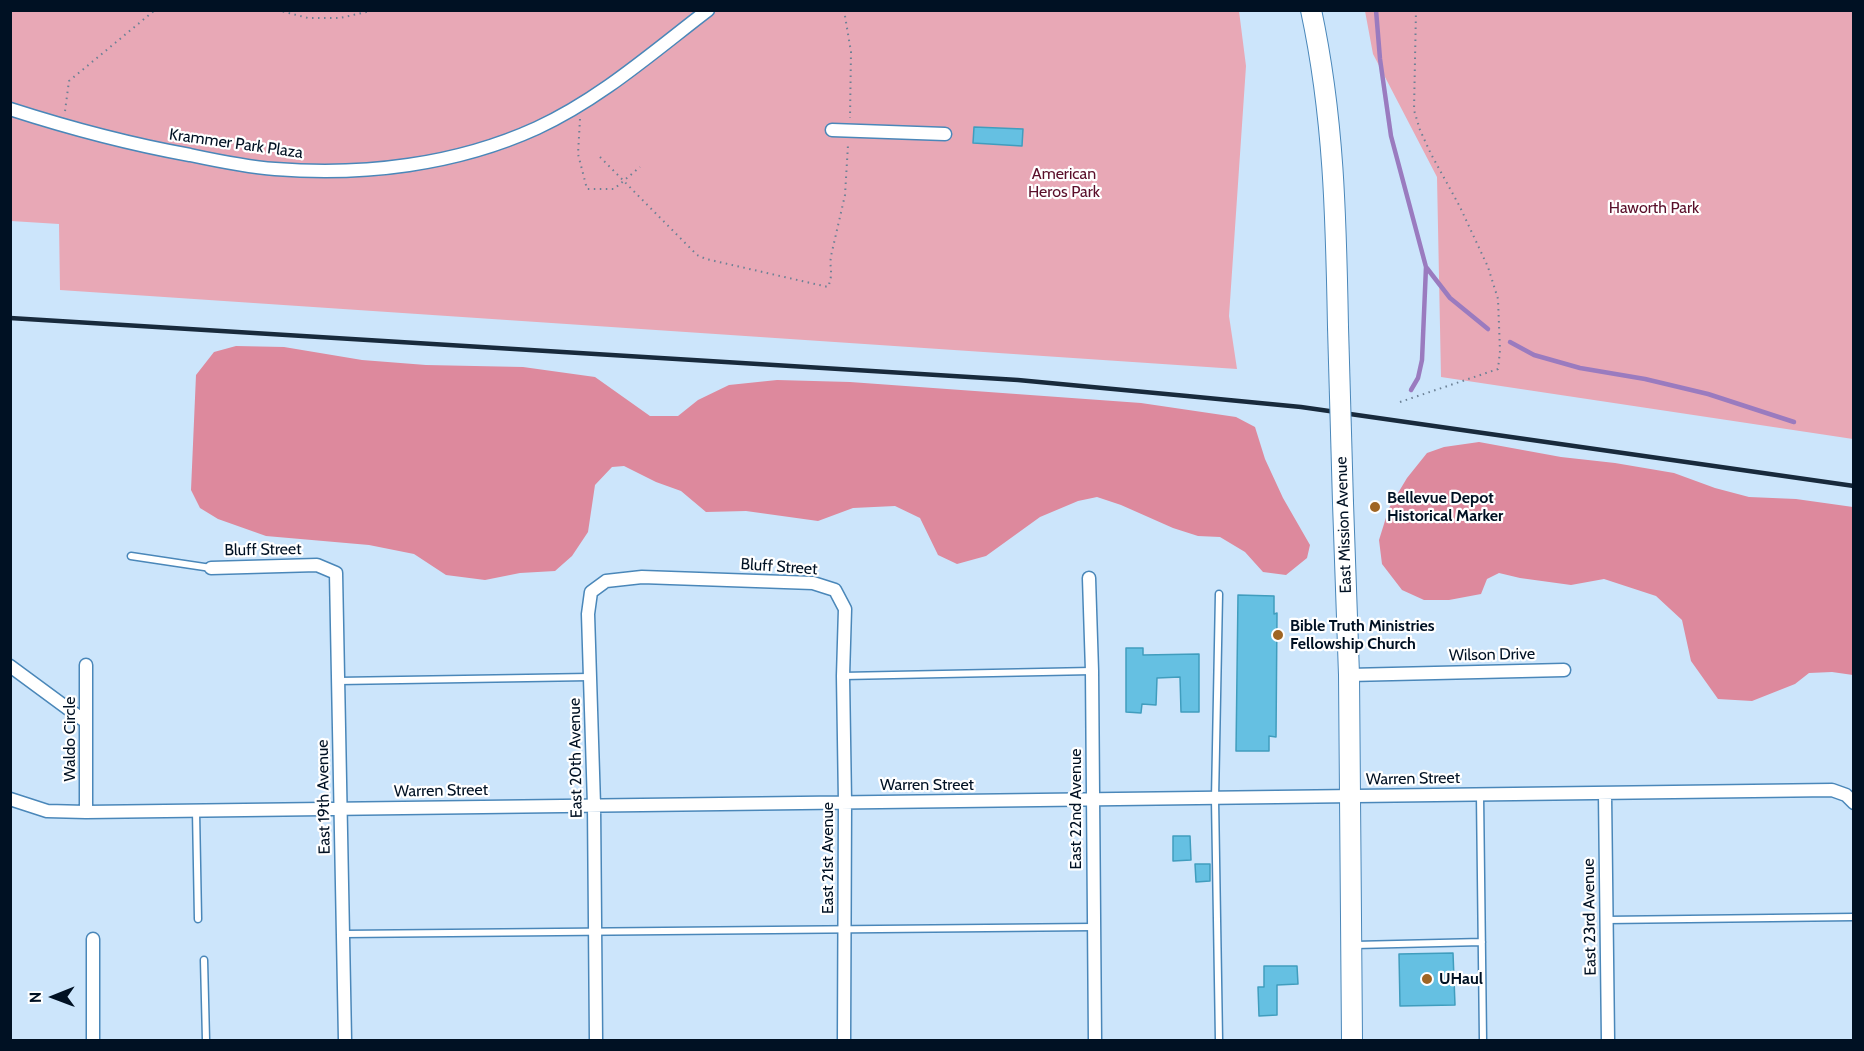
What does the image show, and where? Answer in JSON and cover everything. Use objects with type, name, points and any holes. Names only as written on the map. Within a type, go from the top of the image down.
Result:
[{"type":"main road","name":"East Mission Avenue","points":[[1311,10],[1321,58],[1332,150],[1349,675],[1352,1041]]},
{"type":"street","name":"Krammer Park Plaza","points":[[10,109],[149,148],[235,164],[310,171],[344,171],[414,165],[497,144],[537,128],[574,108],[625,74],[708,10]]},
{"type":"street","points":[[832,130],[945,134]]},
{"type":"street","name":"Bluff Street","points":[[211,568],[317,565]]},
{"type":"street","name":"East 19th Avenue","points":[[317,565],[336,573],[345,1041]]},
{"type":"street","name":"East 20th Avenue","points":[[596,1041],[594,805],[588,614],[591,592],[606,581],[633,578],[704,579]]},
{"type":"street","name":"East 22nd Avenue","points":[[1089,578],[1095,1041]]},
{"type":"street","name":"Bluff Street","points":[[704,579],[813,583],[835,590],[845,609],[843,676]]},
{"type":"street","name":"Waldo Circle","points":[[86,665],[86,812]]},
{"type":"street","points":[[10,666],[86,722]]},
{"type":"street","name":"Wilson Drive","points":[[1349,675],[1564,670]]},
{"type":"street","name":"East 21st Avenue","points":[[843,676],[844,1041]]},
{"type":"street","name":"Warren Street","points":[[10,799],[47,811],[86,812],[1832,790],[1850,799]]},
{"type":"street","name":"East 23rd Avenue","points":[[1605,794],[1608,1041]]},
{"type":"street","points":[[93,939],[93,1041]]},
{"type":"lane","points":[[131,556],[211,568]]},
{"type":"lane","points":[[1220,594],[1215,799],[1220,1041]]},
{"type":"lane","points":[[843,676],[1092,671]]},
{"type":"lane","points":[[338,681],[590,677]]},
{"type":"lane","points":[[1480,795],[1483,1041]]},
{"type":"lane","points":[[196,811],[198,919]]},
{"type":"lane","points":[[1606,920],[1854,917]]},
{"type":"lane","points":[[343,934],[1094,927]]},
{"type":"lane","points":[[1351,945],[1482,942]]},
{"type":"lane","points":[[204,960],[206,1041]]},
{"type":"path","points":[[63,125],[69,81],[155,10]]},
{"type":"path","points":[[277,10],[308,18],[340,18],[375,10]]},
{"type":"path","points":[[600,157],[697,255],[706,259],[828,286],[832,273],[831,256],[845,195],[852,86],[851,52],[844,10]]},
{"type":"path","points":[[1400,402],[1498,369],[1500,351],[1498,299],[1488,267],[1460,207],[1431,154],[1414,110],[1416,10]]},
{"type":"path","points":[[574,108],[580,116],[578,154],[587,189],[614,189],[640,167]]},
{"type":"green space","name":"American Heros Park","points":[[10,11],[1239,11],[1246,66],[1229,316],[1237,369],[60,290],[59,224],[11,221]]},
{"type":"green space","name":"Haworth Park","points":[[1365,11],[1853,11],[1853,439],[1441,377],[1437,177],[1373,54]]},
{"type":"shaded area","points":[[236,346],[284,347],[362,360],[426,365],[523,367],[595,377],[650,416],[678,416],[698,400],[729,385],[777,380],[850,382],[1141,403],[1236,417],[1255,427],[1265,459],[1283,498],[1310,545],[1307,558],[1286,575],[1263,572],[1245,552],[1220,537],[1198,536],[1173,528],[1097,497],[1078,501],[1040,517],[986,556],[957,564],[938,555],[920,518],[895,506],[853,508],[818,521],[746,511],[706,512],[681,491],[624,466],[612,467],[595,485],[588,532],[572,556],[555,571],[520,573],[485,580],[446,575],[414,554],[369,545],[266,536],[218,519],[200,508],[191,490],[196,375],[214,352]]},
{"type":"shaded area","points":[[1479,442],[1561,457],[1674,473],[1749,497],[1796,499],[1853,507],[1853,675],[1832,672],[1809,673],[1795,684],[1752,701],[1718,699],[1691,661],[1682,620],[1656,596],[1604,579],[1571,585],[1499,573],[1487,579],[1481,594],[1449,600],[1424,600],[1402,590],[1382,564],[1379,540],[1389,508],[1407,478],[1427,453],[1444,447]]},
{"type":"building","points":[[974,127],[1023,129],[1022,146],[973,143]]},
{"type":"building","name":"Bible Truth Ministries Fellowship Church","points":[[1238,595],[1274,596],[1274,614],[1277,613],[1276,737],[1269,736],[1269,751],[1236,751]]},
{"type":"building","points":[[1126,648],[1143,648],[1143,655],[1199,654],[1199,712],[1181,712],[1180,677],[1157,678],[1156,705],[1142,704],[1141,713],[1126,712]]},
{"type":"building","points":[[1173,836],[1190,836],[1191,860],[1173,861]]},
{"type":"building","points":[[1195,864],[1210,864],[1210,881],[1196,882]]},
{"type":"building","name":"UHaul","points":[[1453,953],[1455,1005],[1400,1006],[1399,954]]},
{"type":"building","points":[[1264,966],[1297,966],[1298,984],[1277,985],[1277,1015],[1259,1016],[1258,987],[1264,987]]},
{"type":"waterway","points":[[1376,10],[1380,59],[1391,136],[1426,267],[1422,360],[1418,378],[1411,390]]},
{"type":"waterway","points":[[1426,267],[1450,298],[1488,329]]},
{"type":"waterway","points":[[1510,342],[1534,355],[1580,368],[1645,379],[1708,394],[1794,422]]},
{"type":"railway","points":[[10,318],[1018,380],[1301,407],[1854,486]]},
{"type":"place","name":"Bellevue Depot Historical Marker","points":[[1375,507]]},
{"type":"place","name":"Bible Truth Ministries Fellowship Church","points":[[1278,635]]},
{"type":"place","name":"UHaul","points":[[1427,979]]}]
